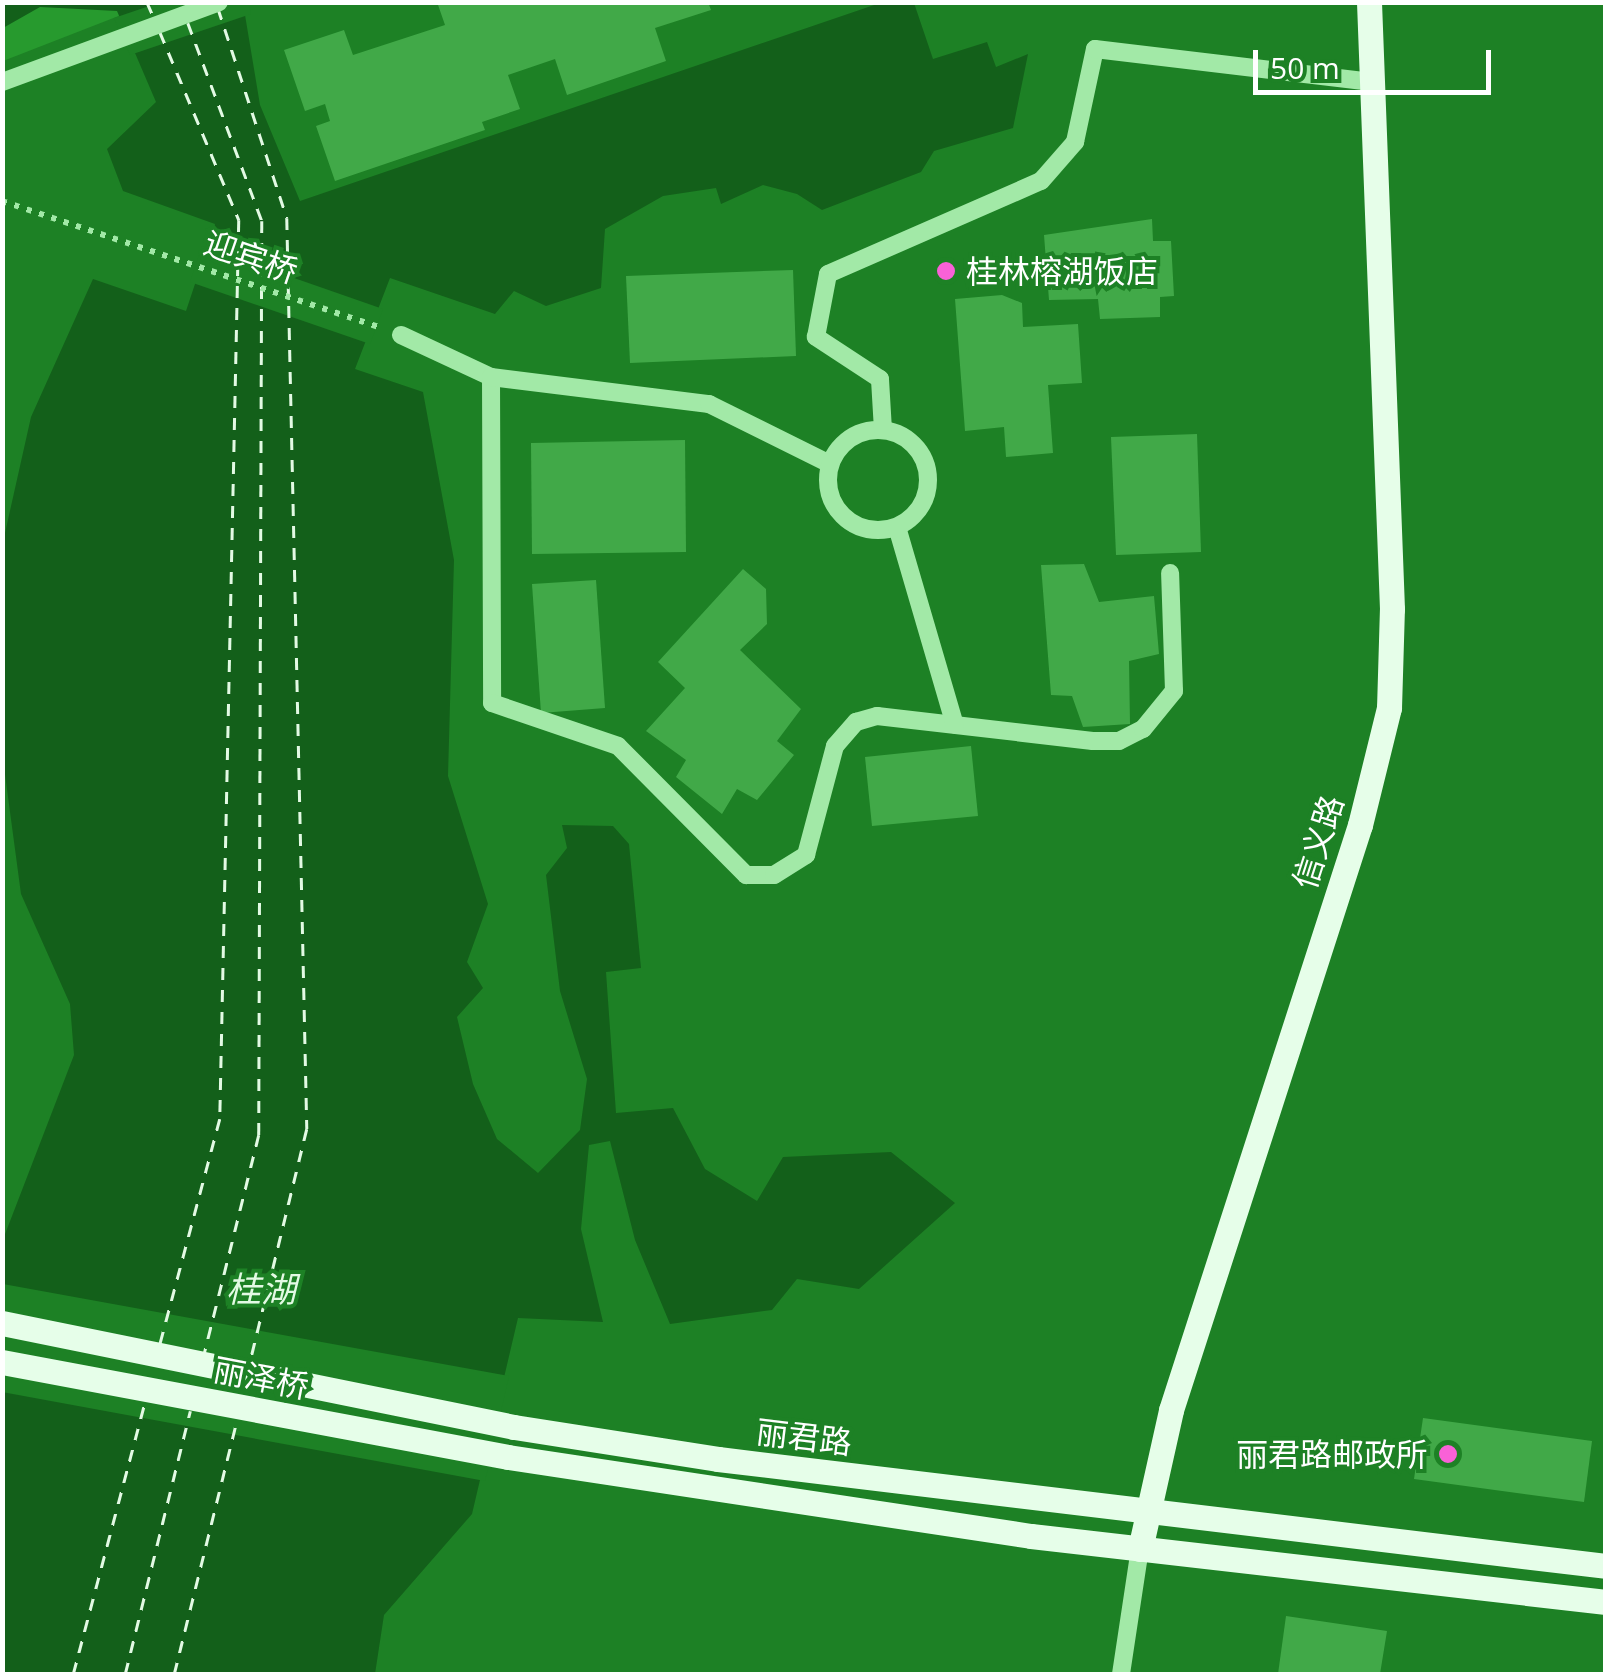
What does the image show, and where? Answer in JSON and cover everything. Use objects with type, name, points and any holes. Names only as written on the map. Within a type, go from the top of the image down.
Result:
[{"type":"main road","name":"信义路","points":[[1140,1549],[1171,1410],[1360,825],[1389,708],[1392,609],[1369,2]]},
{"type":"main road","name":"丽君路","points":[[2,1323],[514,1427],[718,1459],[1606,1566]]},
{"type":"main road","name":"丽泽桥","points":[[2,1362],[508,1457]]},
{"type":"main road","name":"丽君路","points":[[508,1457],[1140,1549],[1606,1602]]},
{"type":"street","points":[[2,82],[219,2]]},
{"type":"street","points":[[883,430],[880,379],[816,337],[828,274],[1041,181],[1075,142],[1095,49],[1372,82]]},
{"type":"street","points":[[401,335],[491,377],[709,404],[830,464]]},
{"type":"street","points":[[491,377],[492,703],[618,746],[734,869],[763,876],[798,865],[806,855],[835,746],[847,728],[876,716],[1093,741],[1118,741],[1143,730],[1174,691],[1170,573]]},
{"type":"street","points":[[883,430],[914,444],[928,474],[922,506],[897,527],[865,529],[838,512],[827,481],[830,464],[850,438],[883,430]]},
{"type":"street","points":[[897,527],[955,725]]},
{"type":"street","name":"信义路","points":[[1121,1674],[1140,1549]]},
{"type":"path","name":"迎宾桥","points":[[2,201],[84,225],[401,335]]},
{"type":"shaded area","points":[[3,3],[152,3],[3,61]]},
{"type":"water","name":"桂湖","points":[[3,3],[243,3],[260,105],[300,201],[880,3],[914,3],[933,59],[987,42],[996,67],[1028,54],[1013,128],[934,151],[921,172],[822,210],[797,194],[763,185],[721,204],[716,188],[663,196],[605,229],[601,288],[546,306],[514,291],[495,314],[390,278],[355,369],[423,392],[454,560],[448,776],[488,904],[467,962],[483,988],[457,1017],[473,1084],[497,1139],[538,1173],[580,1130],[587,1079],[560,991],[546,875],[567,848],[562,825],[613,826],[629,844],[641,968],[606,972],[616,1113],[673,1108],[705,1169],[757,1201],[783,1157],[891,1152],[955,1203],[859,1289],[797,1279],[772,1310],[670,1324],[635,1240],[610,1141],[589,1145],[581,1229],[603,1322],[518,1318],[472,1514],[384,1615],[375,1674],[3,1674],[2,1242],[74,1055],[70,1004],[21,894],[2,752],[3,542],[31,417],[93,279],[186,311],[215,224],[123,191],[107,149],[156,102],[117,11],[40,7],[3,28]]},
{"type":"pier","points":[[161,2],[248,2],[251,14],[130,55],[114,18]]},
{"type":"pier","points":[[202,246],[383,309],[370,344],[190,282]]},
{"type":"pier","points":[[3,1284],[509,1376],[485,1481],[2,1392]]},
{"type":"building","points":[[437,2],[708,2],[711,10],[655,28],[666,61],[567,95],[555,59],[508,75],[520,109],[482,122],[485,130],[335,181],[316,126],[330,121],[325,104],[305,111],[284,50],[344,30],[353,55],[445,25]]},
{"type":"building","points":[[1152,219],[1153,241],[1171,241],[1174,296],[1160,297],[1160,317],[1100,319],[1098,299],[1049,300],[1044,235]]},
{"type":"building","points":[[793,270],[796,356],[630,363],[626,276]]},
{"type":"building","points":[[1002,295],[1022,303],[1023,327],[1078,324],[1082,383],[1048,385],[1053,453],[1006,457],[1004,427],[965,431],[955,299]]},
{"type":"building","points":[[1197,434],[1201,552],[1116,555],[1111,437]]},
{"type":"building","points":[[685,440],[686,552],[532,554],[531,443]]},
{"type":"building","points":[[1084,564],[1099,602],[1154,596],[1159,654],[1129,661],[1130,724],[1083,727],[1072,696],[1051,695],[1041,565]]},
{"type":"building","points":[[743,569],[766,589],[767,624],[740,650],[801,709],[777,741],[794,755],[757,800],[737,789],[722,814],[676,777],[686,760],[646,731],[685,688],[658,662]]},
{"type":"building","points":[[596,580],[605,708],[541,713],[532,584]]},
{"type":"building","points":[[971,746],[978,816],[872,826],[865,757]]},
{"type":"building","points":[[1423,1418],[1592,1441],[1584,1502],[1414,1479]]},
{"type":"building","points":[[1286,1616],[1387,1631],[1380,1674],[1278,1674]]},
{"type":"ferry route","points":[[147,2],[155,20]]},
{"type":"ferry route","points":[[218,8],[287,218],[307,1129],[250,1362]]},
{"type":"ferry route","points":[[188,23],[262,221],[259,1135],[204,1355]]},
{"type":"ferry route","points":[[160,32],[239,220],[220,1119],[160,1345]]},
{"type":"ferry route","points":[[73,1674],[145,1401]]},
{"type":"ferry route","points":[[125,1674],[190,1411]]},
{"type":"ferry route","points":[[174,1674],[237,1419]]},
{"type":"place","name":"桂林榕湖饭店","points":[[946,271]]},
{"type":"place","name":"丽君路邮政所","points":[[1448,1454]]}]
